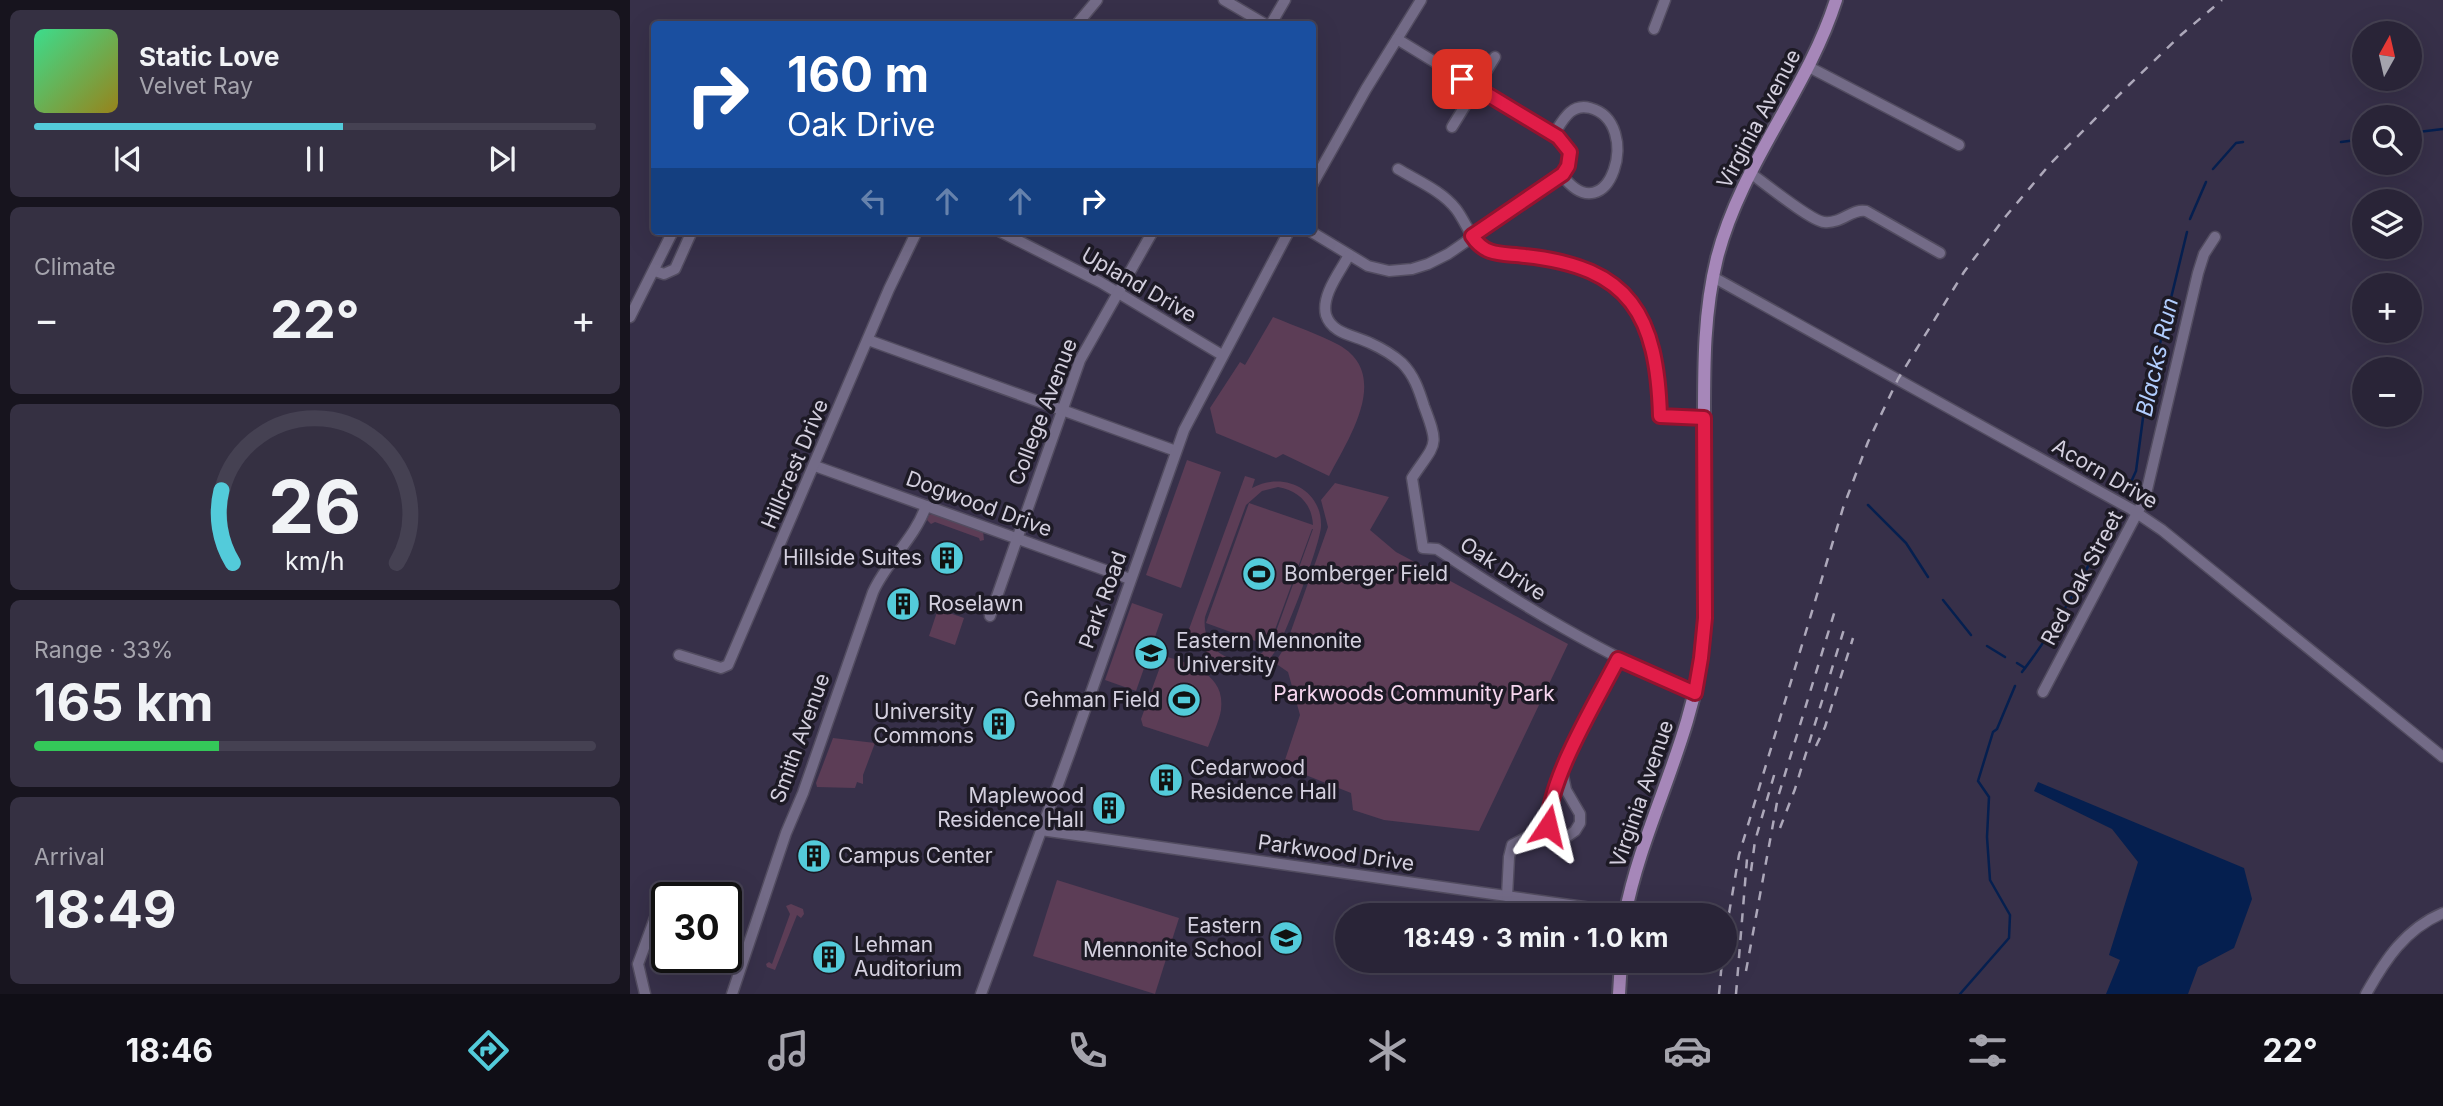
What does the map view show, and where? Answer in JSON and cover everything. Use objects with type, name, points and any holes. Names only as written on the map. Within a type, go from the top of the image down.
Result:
[{"type":"main road","name":"Virginia Avenue","points":[[1628,903],[1640,857],[1677,755],[1695,693],[1701,658],[1705,618],[1704,347],[1713,277],[1727,226],[1749,172],[1809,67],[1836,0]]},
{"type":"main road","points":[[1619,994],[1620,973]]},
{"type":"street","points":[[1080,21],[1097,0]]},
{"type":"street","points":[[1224,0],[1260,21]]},
{"type":"street","points":[[1273,21],[1285,0]]},
{"type":"street","points":[[1316,178],[1421,0]]},
{"type":"street","points":[[1654,29],[1665,0]]},
{"type":"street","points":[[1316,235],[1380,270],[1406,270],[1428,264],[1472,236],[1562,175],[1568,166],[1570,152],[1564,142],[1554,134],[1397,39]]},
{"type":"street","points":[[1452,127],[1495,57]]},
{"type":"street","points":[[1809,67],[1959,145]]},
{"type":"street","points":[[1554,134],[1566,116],[1581,107],[1591,108],[1604,115],[1617,133],[1618,144],[1612,174],[1603,189],[1591,193],[1579,192],[1569,185],[1562,175]]},
{"type":"street","points":[[1398,169],[1447,199],[1480,247],[1486,251],[1559,261],[1585,269],[1609,282],[1629,300],[1650,335],[1656,366],[1660,416],[1704,418]]},
{"type":"street","points":[[1749,172],[1820,222],[1840,221],[1860,210],[1866,211],[1940,253]]},
{"type":"street","points":[[630,317],[671,235]]},
{"type":"street","points":[[654,271],[664,274],[675,269],[690,235]]},
{"type":"street","name":"Hillcrest Drive","points":[[679,655],[721,668],[728,665],[900,264],[915,235]]},
{"type":"street","name":"Upland Drive","points":[[1007,235],[1118,292],[1222,355]]},
{"type":"street","name":"College Avenue","points":[[990,616],[1082,357],[1151,235]]},
{"type":"street","name":"Park Road","points":[[981,994],[1176,451],[1195,405],[1287,235]]},
{"type":"street","name":"Red Oak Street","points":[[2043,692],[2138,513],[2152,473],[2204,254],[2215,237]]},
{"type":"street","name":"Oak Drive","points":[[1349,255],[1326,298],[1328,319],[1336,329],[1375,345],[1406,368],[1416,383],[1435,436],[1434,445],[1412,478],[1423,548],[1437,549],[1533,612],[1618,659],[1695,693]]},
{"type":"street","name":"Acorn Drive","points":[[1713,277],[2138,513],[2443,757]]},
{"type":"street","points":[[868,340],[1176,451]]},
{"type":"street","name":"Dogwood Drive","points":[[815,466],[1130,579]]},
{"type":"street","name":"Smith Avenue","points":[[732,994],[786,833],[803,793],[873,592],[886,566],[920,522],[926,506]]},
{"type":"street","points":[[1562,771],[1566,790],[1580,814],[1580,823],[1568,836],[1557,835],[1548,826],[1549,804],[1562,771],[1618,659]]},
{"type":"street","points":[[1507,896],[1512,845],[1548,826]]},
{"type":"street","name":"Parkwood Drive","points":[[1041,830],[1556,903]]},
{"type":"street","points":[[2366,994],[2383,964],[2400,943],[2417,926],[2443,913]]},
{"type":"street","points":[[645,994],[638,964],[651,929]]},
{"type":"green space","points":[[1273,317],[1339,345],[1355,358],[1362,373],[1364,390],[1361,408],[1329,476],[1283,454],[1276,458],[1216,433],[1210,408],[1240,362],[1245,365]]},
{"type":"green space","points":[[1187,460],[1221,472],[1181,588],[1146,575]]},
{"type":"green space","name":"Bomberger Field","points":[[1245,476],[1255,479],[1252,488],[1276,481],[1298,486],[1308,493],[1320,513],[1319,536],[1292,614],[1272,656],[1256,665],[1233,667],[1213,658],[1205,650],[1198,636],[1195,644],[1185,640]],"holes":[[[1278,487],[1298,495],[1303,500],[1310,511],[1313,525],[1249,503],[1206,623],[1269,646],[1259,655],[1236,660],[1216,650],[1205,630],[1205,617],[1246,505],[1262,491]],[[1312,529],[1274,637],[1269,646]]]},
{"type":"green space","name":"Parkwoods Community Park","points":[[1335,483],[1389,497],[1370,530],[1396,552],[1568,644],[1479,831],[1384,820],[1353,810],[1351,793],[1283,766],[1300,715],[1288,672],[1275,663],[1286,645],[1328,527],[1321,500]]},
{"type":"green space","points":[[934,513],[983,531],[984,540],[980,541],[979,538],[935,522],[931,524],[927,520],[929,515]]},
{"type":"green space","points":[[1132,603],[1163,614],[1136,691],[1105,680]]},
{"type":"green space","points":[[938,609],[964,618],[955,645],[929,636]]},
{"type":"green space","name":"Gehman Field","points":[[1164,656],[1185,662],[1204,672],[1218,688],[1221,710],[1208,747],[1143,726],[1141,719]]},
{"type":"green space","points":[[833,738],[875,743],[863,775],[863,784],[857,782],[855,788],[817,787],[816,783]]},
{"type":"green space","points":[[1057,880],[1179,918],[1155,994],[1033,956]]},
{"type":"green space","points":[[791,904],[803,909],[804,914],[801,918],[797,915],[775,970],[766,964],[772,964],[790,914],[786,906]]},
{"type":"water","points":[[2038,782],[2244,868],[2252,899],[2234,948],[2198,967],[2188,994],[2106,994],[2120,960],[2109,955],[2138,862],[2112,829],[2034,791]]},
{"type":"waterway","name":"Blacks Run","points":[[2422,132],[2443,129]]},
{"type":"waterway","name":"Blacks Run","points":[[2341,142],[2352,141]]},
{"type":"waterway","name":"Blacks Run","points":[[2213,169],[2236,143],[2243,142]]},
{"type":"waterway","name":"Blacks Run","points":[[2190,219],[2206,182]]},
{"type":"waterway","name":"Blacks Run","points":[[2131,482],[2136,471],[2146,395],[2187,232]]},
{"type":"waterway","points":[[1868,505],[1906,543],[1928,577]]},
{"type":"waterway","name":"Blacks Run","points":[[2022,672],[2071,598],[2093,556],[2109,516]]},
{"type":"waterway","points":[[1943,600],[1971,635]]},
{"type":"waterway","points":[[1987,646],[2005,657]]},
{"type":"waterway","points":[[2017,663],[2025,668]]},
{"type":"waterway","name":"Blacks Run","points":[[1960,994],[2009,938],[2010,915],[1990,880],[1987,837],[1989,797],[1978,781],[1993,732],[1997,729],[2015,686]]},
{"type":"railway","points":[[1731,903],[1739,855],[1843,508],[1868,442],[1898,379],[1964,272],[2006,216],[2051,163],[2182,34],[2222,0]]},
{"type":"railway","points":[[1746,971],[1778,797],[1836,607]]},
{"type":"railway","points":[[1780,828],[1795,789],[1845,626]]},
{"type":"railway","points":[[1816,746],[1825,727],[1853,638]]},
{"type":"railway","points":[[1751,871],[1755,841],[1775,772]]},
{"type":"railway","points":[[1736,994],[1747,859]]},
{"type":"railway","points":[[1719,994],[1721,973]]},
{"type":"place","name":"Hillside Suites","points":[[947,558]]},
{"type":"place","name":"Bomberger Field","points":[[1259,574]]},
{"type":"place","name":"Roselawn","points":[[903,604]]},
{"type":"place","name":"Eastern Mennonite University","points":[[1151,653]]},
{"type":"place","name":"Gehman Field","points":[[1184,700]]},
{"type":"place","name":"University Commons","points":[[999,724]]},
{"type":"place","name":"Cedarwood Residence Hall","points":[[1166,780]]},
{"type":"place","name":"Maplewood Residence Hall","points":[[1109,808]]},
{"type":"place","name":"Campus Center","points":[[814,856]]},
{"type":"place","name":"Eastern Mennonite School","points":[[1286,938]]},
{"type":"place","name":"Lehman Auditorium","points":[[829,957]]},
{"type":"route","points":[[1462,79],[1558,137],[1570,152],[1568,166],[1563,174],[1472,236],[1478,245],[1489,252],[1536,257],[1577,266],[1609,282],[1629,300],[1650,335],[1659,390],[1660,416],[1704,418],[1705,618],[1695,693],[1618,659],[1562,771],[1549,804],[1548,826]]}]
